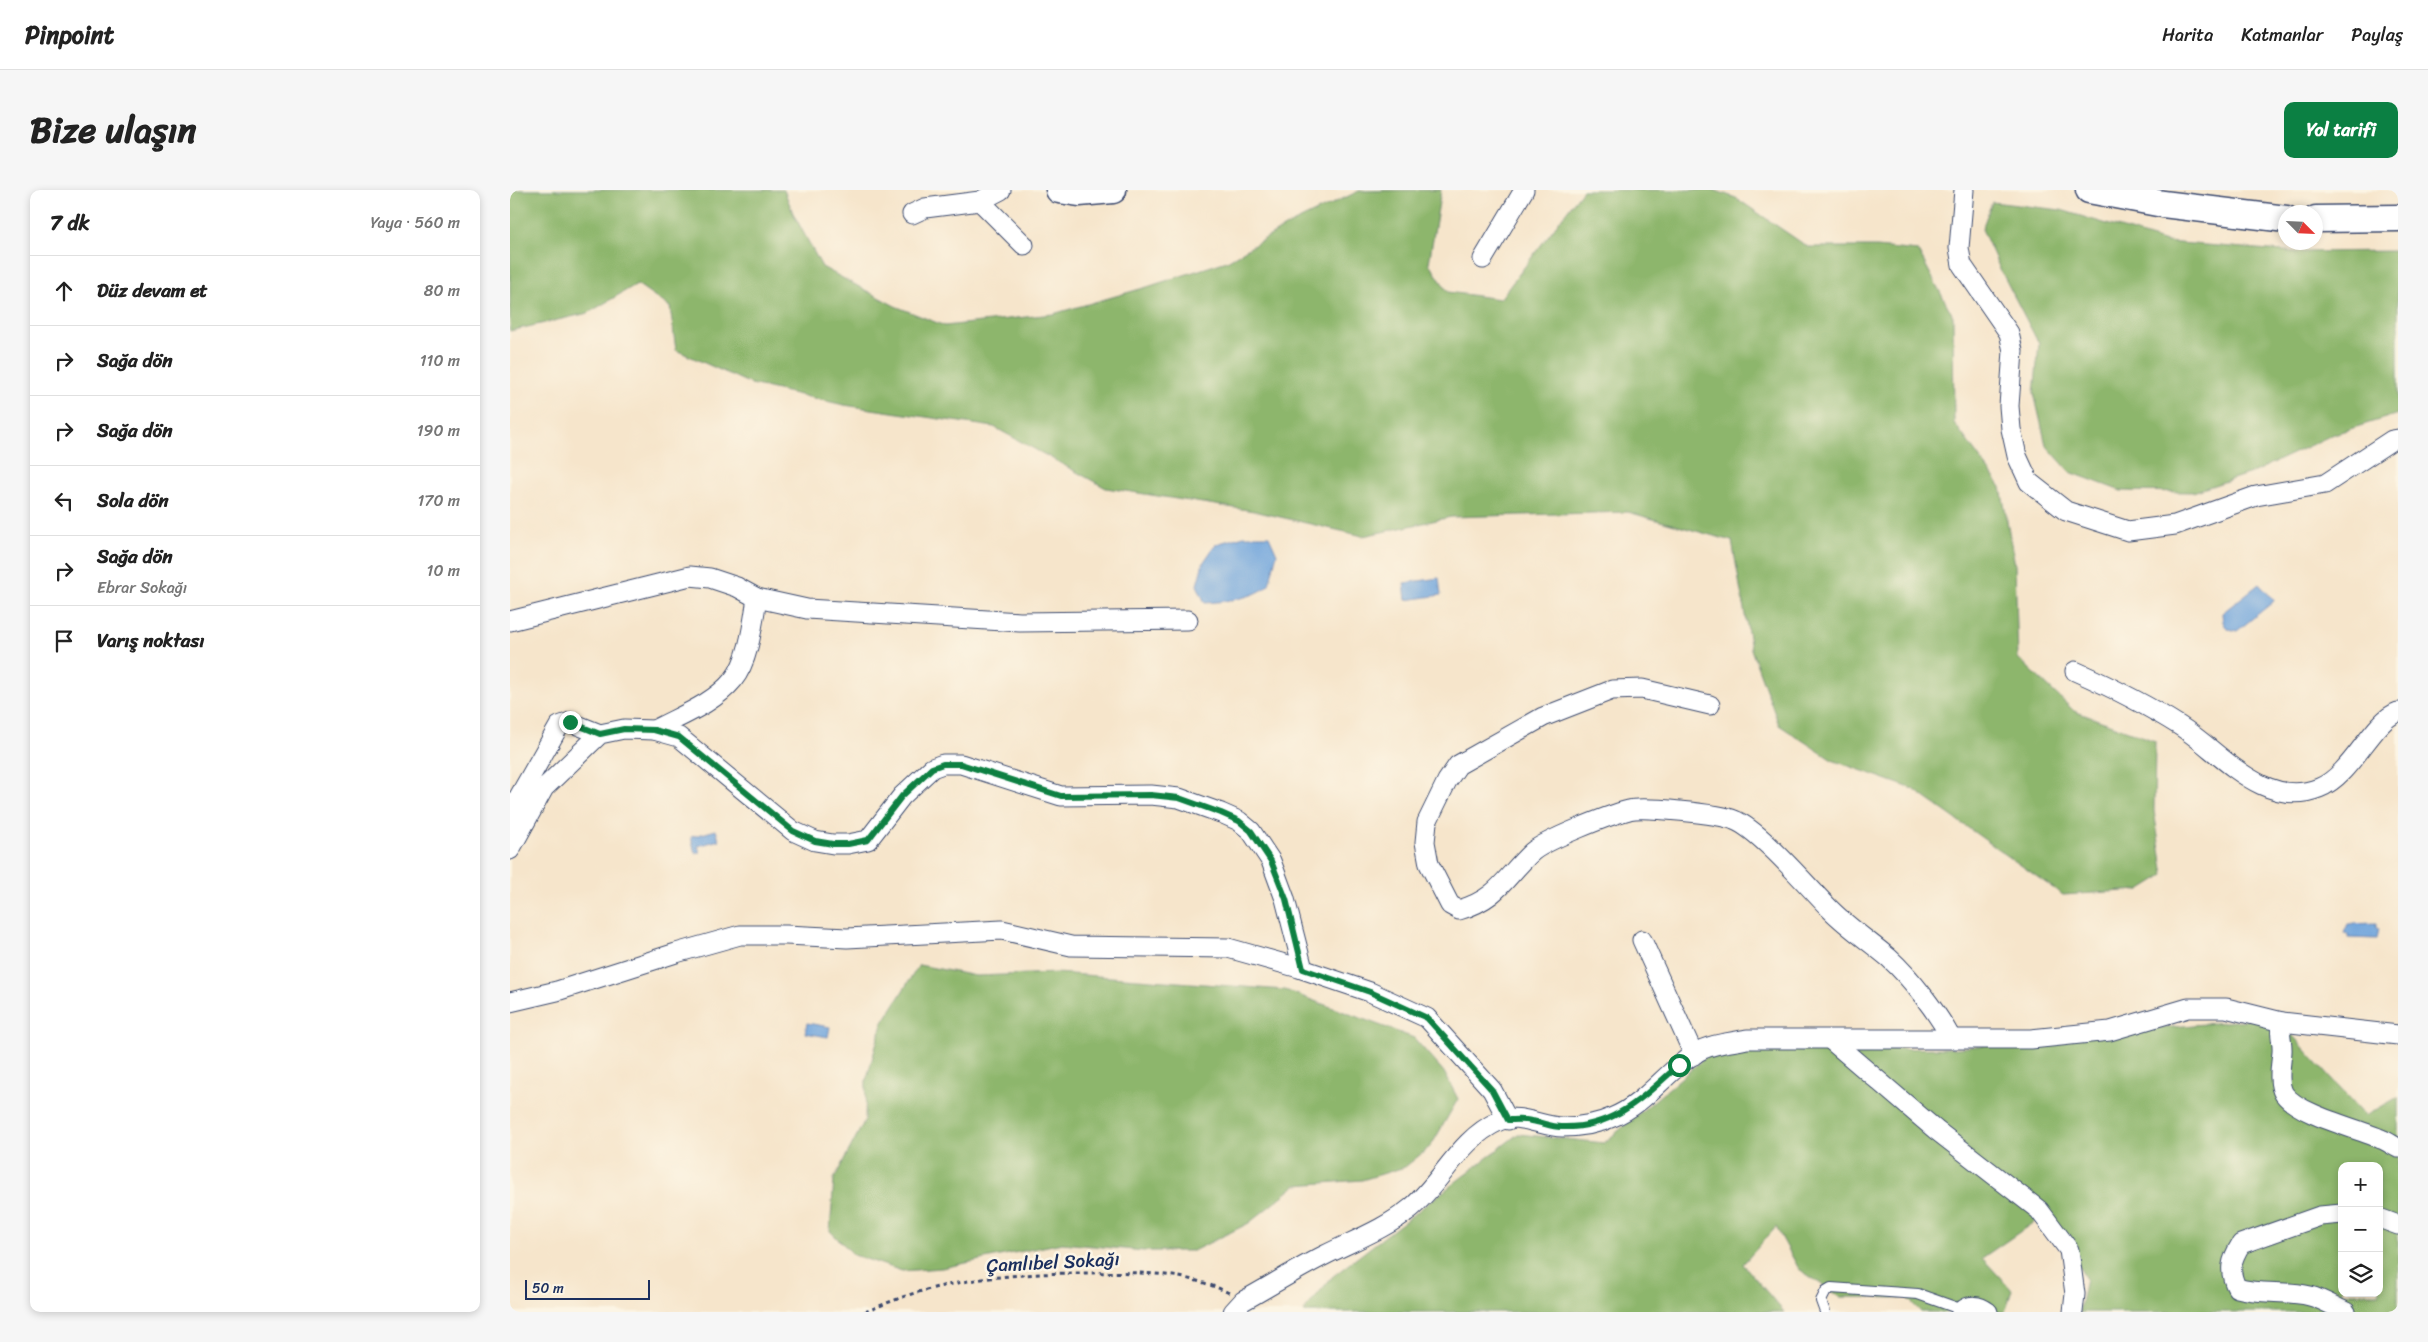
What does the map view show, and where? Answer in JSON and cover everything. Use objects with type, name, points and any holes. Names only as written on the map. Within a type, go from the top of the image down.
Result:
[{"type":"street","points":[[912,214],[925,208],[980,201],[1001,190]]},
{"type":"street","points":[[1059,190],[1079,194],[1113,190]]},
{"type":"street","points":[[1483,259],[1524,190]]},
{"type":"street","points":[[1964,190],[1959,248],[1962,265],[2009,333],[2013,351],[2009,406],[2011,429],[2017,456],[2029,482],[2066,511],[2128,531],[2175,525],[2256,496],[2325,484],[2392,440],[2398,439]]},
{"type":"street","points":[[2089,190],[2139,194],[2278,218]]},
{"type":"street","points":[[980,201],[1024,245]]},
{"type":"street","points":[[2323,219],[2398,218]]},
{"type":"street","points":[[510,620],[690,576],[710,578],[737,587],[758,598],[807,609],[1020,622],[1188,620]]},
{"type":"street","points":[[654,730],[708,701],[733,680],[749,641],[758,598]]},
{"type":"street","points":[[2075,671],[2117,691],[2180,726],[2251,780],[2286,792],[2299,793],[2318,788],[2335,780],[2382,725],[2398,712]]},
{"type":"street","points":[[1710,705],[1642,689],[1612,690],[1543,717],[1458,765],[1447,781],[1427,822],[1425,842],[1429,864],[1450,905],[1459,910],[1476,905],[1496,892],[1533,851],[1573,832],[1631,809],[1693,813],[1735,820],[1762,840],[1847,927],[1890,959],[1924,998],[1952,1038]]},
{"type":"street","points":[[512,847],[512,810],[559,726],[570,722],[600,734]]},
{"type":"street","points":[[512,847],[544,788],[600,734],[624,729],[654,730],[679,737],[793,831],[815,841],[833,844],[848,844],[868,840],[902,796],[932,768],[943,764],[961,764],[1061,796],[1151,795],[1179,798],[1239,821],[1251,831],[1271,861],[1286,899],[1303,969]]},
{"type":"street","points":[[510,1002],[557,991],[676,953],[740,935],[786,934],[847,938],[1002,930],[1072,946],[1228,948],[1303,969],[1370,992],[1427,1018],[1492,1090],[1508,1120]]},
{"type":"street","points":[[1642,940],[1694,1055]]},
{"type":"street","points":[[1238,1306],[1324,1255],[1376,1232],[1411,1207],[1432,1185],[1450,1161],[1478,1132],[1501,1120],[1529,1120],[1560,1127],[1590,1124],[1614,1117],[1638,1102],[1679,1065],[1704,1049],[1747,1039],[2030,1039],[2110,1031],[2188,1008],[2226,1008],[2282,1022],[2398,1035]]},
{"type":"street","points":[[2282,1022],[2279,1031],[2282,1048],[2280,1083],[2284,1094],[2295,1104],[2320,1116],[2383,1139],[2398,1148]]},
{"type":"street","points":[[1832,1040],[1936,1130],[2039,1210],[2069,1250],[2075,1294],[2073,1312]]},
{"type":"street","points":[[2338,1214],[2320,1216],[2240,1244],[2232,1261],[2231,1276],[2237,1288],[2252,1292],[2282,1292],[2311,1296],[2346,1312]]},
{"type":"street","points":[[2383,1219],[2398,1225]]},
{"type":"street","points":[[1962,1311],[1969,1306],[1981,1307],[1988,1312]]},
{"type":"lane","points":[[1825,1312],[1821,1301],[1826,1291],[1831,1288],[1918,1294],[1962,1311]]},
{"type":"path","name":"Çamlıbel Sokağı","points":[[865,1312],[925,1290],[960,1283],[1042,1273],[1138,1272],[1174,1276],[1214,1286],[1238,1306]]},
{"type":"green space","points":[[510,190],[784,190],[793,213],[822,267],[895,306],[945,326],[1053,314],[1147,287],[1227,261],[1290,224],[1359,191],[1441,190],[1429,263],[1448,292],[1500,299],[1583,190],[1714,190],[1736,198],[1808,247],[1877,247],[1918,251],[1953,316],[1954,423],[2001,487],[2015,565],[2018,658],[2074,711],[2155,741],[2154,811],[2164,875],[2140,890],[2063,895],[1913,789],[1832,760],[1779,725],[1751,649],[1732,541],[1628,512],[1451,517],[1363,536],[1254,511],[1106,488],[994,427],[844,405],[751,384],[676,350],[670,307],[637,284],[588,313],[510,331]]},
{"type":"green space","points":[[1992,202],[2061,210],[2166,242],[2296,252],[2398,251],[2398,414],[2334,434],[2254,472],[2193,492],[2121,491],[2070,472],[2046,445],[2034,393],[2039,344],[2000,269],[1982,229]]},
{"type":"green space","points":[[919,965],[976,976],[1057,973],[1285,990],[1414,1038],[1444,1072],[1458,1099],[1431,1146],[1405,1167],[1362,1180],[1296,1185],[1249,1223],[1193,1251],[1144,1251],[1062,1243],[942,1268],[902,1271],[854,1255],[830,1231],[834,1179],[865,1120],[866,1081],[882,1024]]},
{"type":"green space","points":[[2276,1017],[2365,1116],[2398,1097],[2398,1312],[2079,1312],[2086,1279],[2047,1213],[1982,1258],[2012,1290],[2005,1312],[1921,1312],[1907,1298],[1840,1297],[1799,1269],[1776,1227],[1743,1264],[1784,1312],[1303,1312],[1332,1277],[1518,1134],[1604,1143],[1713,1051],[1957,1048]]},
{"type":"water","points":[[1244,536],[1269,536],[1277,554],[1269,584],[1264,589],[1249,596],[1205,603],[1197,585],[1203,563],[1216,544]]},
{"type":"water","points":[[1439,578],[1441,595],[1406,600],[1404,583]]},
{"type":"water","points":[[2259,584],[2274,600],[2273,602],[2237,631],[2229,629],[2224,624],[2222,613]]},
{"type":"water","points":[[716,830],[719,840],[698,846],[700,852],[695,853],[691,837]]},
{"type":"water","points":[[2376,923],[2376,928],[2379,929],[2377,939],[2348,938],[2348,935],[2344,933],[2348,924]]},
{"type":"water","points":[[807,1023],[830,1027],[828,1037],[805,1033]]},
{"type":"route","points":[[570,722],[600,734],[624,729],[654,730],[679,737],[793,831],[815,841],[833,844],[848,844],[868,840],[902,796],[932,768],[943,764],[961,764],[1061,796],[1151,795],[1179,798],[1239,821],[1251,831],[1271,861],[1286,899],[1303,969],[1370,992],[1427,1018],[1462,1054],[1492,1090],[1508,1120],[1529,1120],[1560,1127],[1590,1124],[1614,1117],[1638,1102],[1679,1065]]}]
